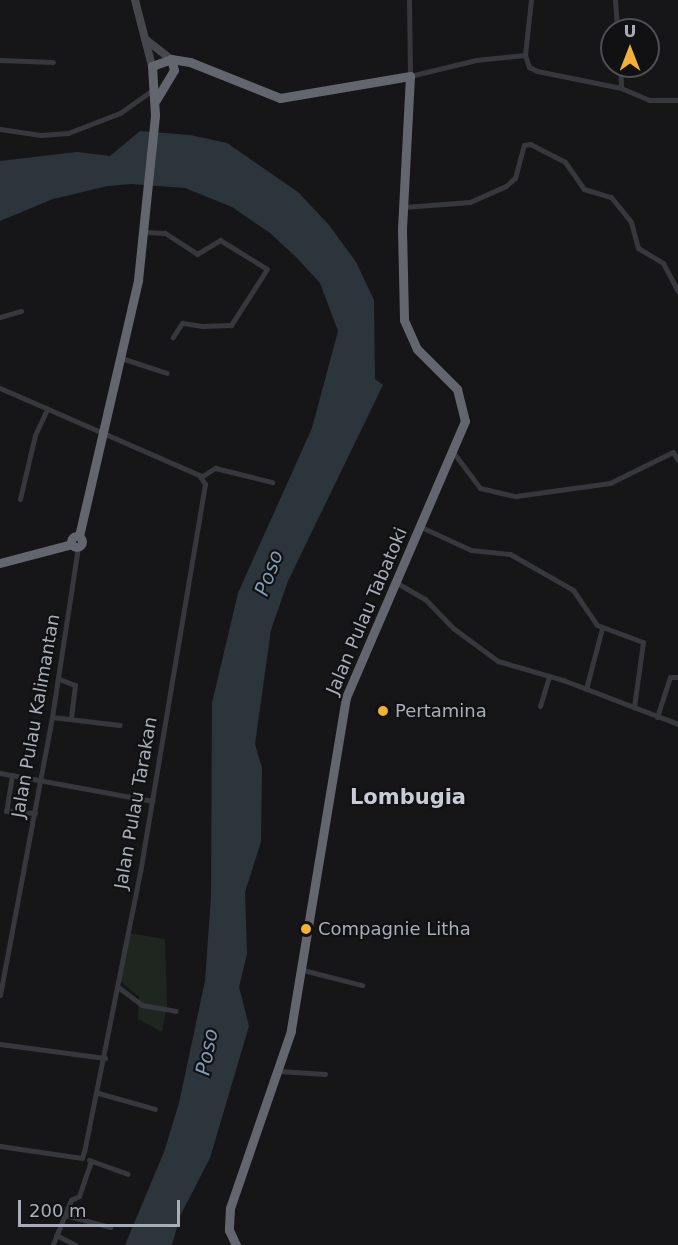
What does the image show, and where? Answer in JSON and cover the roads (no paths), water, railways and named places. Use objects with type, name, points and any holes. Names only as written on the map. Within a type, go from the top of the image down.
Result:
[{"type":"highway","points":[[0,562],[76,542],[121,358],[146,229],[156,100],[152,66],[171,59],[185,61],[280,98],[410,76]]},
{"type":"highway","points":[[156,100],[174,70],[171,59]]},
{"type":"highway","points":[[154,83],[185,61]]},
{"type":"highway","name":"Jalan Pulau Tabatoki","points":[[236,1245],[229,1230],[230,1208],[279,1071],[303,970],[346,698],[465,421],[463,402],[457,389],[417,349],[404,321],[404,207],[410,76]]},
{"type":"main road","points":[[135,0],[152,66]]},
{"type":"main road","points":[[145,39],[171,59]]},
{"type":"street","points":[[409,0],[410,76],[476,60],[525,54]]},
{"type":"street","points":[[531,0],[525,54],[529,67],[537,71],[621,88],[649,100],[678,100]]},
{"type":"street","points":[[615,0],[616,18]]},
{"type":"street","points":[[0,60],[54,62]]},
{"type":"street","points":[[621,78],[621,88]]},
{"type":"street","points":[[0,129],[41,135],[68,133],[120,113],[154,83]]},
{"type":"street","points":[[404,207],[470,202],[506,186],[515,178],[524,145],[530,144],[565,162],[584,189],[611,197],[631,222],[638,248],[663,263],[678,291]]},
{"type":"street","points":[[146,229],[167,234],[197,254],[221,240],[267,269],[231,324],[202,327],[182,323],[173,337]]},
{"type":"street","points":[[0,317],[21,311]]},
{"type":"street","points":[[121,358],[167,373]]},
{"type":"street","points":[[0,388],[101,435],[201,477],[214,468],[272,482]]},
{"type":"street","points":[[20,499],[35,435],[47,409]]},
{"type":"street","points":[[453,452],[480,488],[516,496],[615,482],[673,452],[678,460]]},
{"type":"street","name":"Jalan Pulau Tarakan","points":[[82,1158],[105,1058],[152,801],[204,489],[201,477]]},
{"type":"street","points":[[421,527],[471,550],[510,554],[573,590],[593,621],[602,628],[644,642],[634,707]]},
{"type":"street","name":"Jalan Pulau Kalimantan","points":[[0,995],[52,717],[76,542]]},
{"type":"street","points":[[397,583],[425,599],[493,659],[549,676],[678,724]]},
{"type":"street","points":[[586,689],[602,628]]},
{"type":"street","points":[[540,706],[549,676]]},
{"type":"street","points":[[657,717],[669,677],[678,677]]},
{"type":"street","points":[[58,679],[75,685],[70,719]]},
{"type":"street","points":[[52,717],[120,725]]},
{"type":"street","points":[[0,772],[152,801]]},
{"type":"street","points":[[12,775],[6,811],[34,813]]},
{"type":"street","points":[[303,970],[362,985]]},
{"type":"street","points":[[118,987],[142,1005],[175,1011]]},
{"type":"street","points":[[0,1044],[105,1058]]},
{"type":"street","points":[[279,1071],[325,1074]]},
{"type":"street","points":[[98,1092],[155,1109]]},
{"type":"street","points":[[0,1146],[82,1158],[128,1174]]},
{"type":"street","points":[[53,1244],[71,1200],[79,1196],[91,1161]]},
{"type":"street","points":[[65,1215],[110,1227]]},
{"type":"street","points":[[56,1235],[76,1245]]},
{"type":"water","name":"Poso","points":[[140,131],[190,135],[227,143],[298,192],[329,225],[356,262],[374,300],[375,379],[383,385],[288,581],[271,630],[255,744],[262,768],[261,842],[245,892],[247,954],[239,987],[249,1026],[210,1158],[180,1216],[172,1245],[125,1245],[164,1152],[179,1103],[205,981],[211,897],[212,703],[238,593],[312,428],[338,331],[320,283],[296,257],[270,233],[232,207],[185,188],[131,184],[108,186],[53,199],[0,221],[0,161],[77,152],[110,156]]},
{"type":"place","name":"Pertamina","points":[[383,711]]},
{"type":"place","name":"Compagnie Litha","points":[[306,929]]},
{"type":"district","name":"Lombugia","points":[[408,797]]}]
